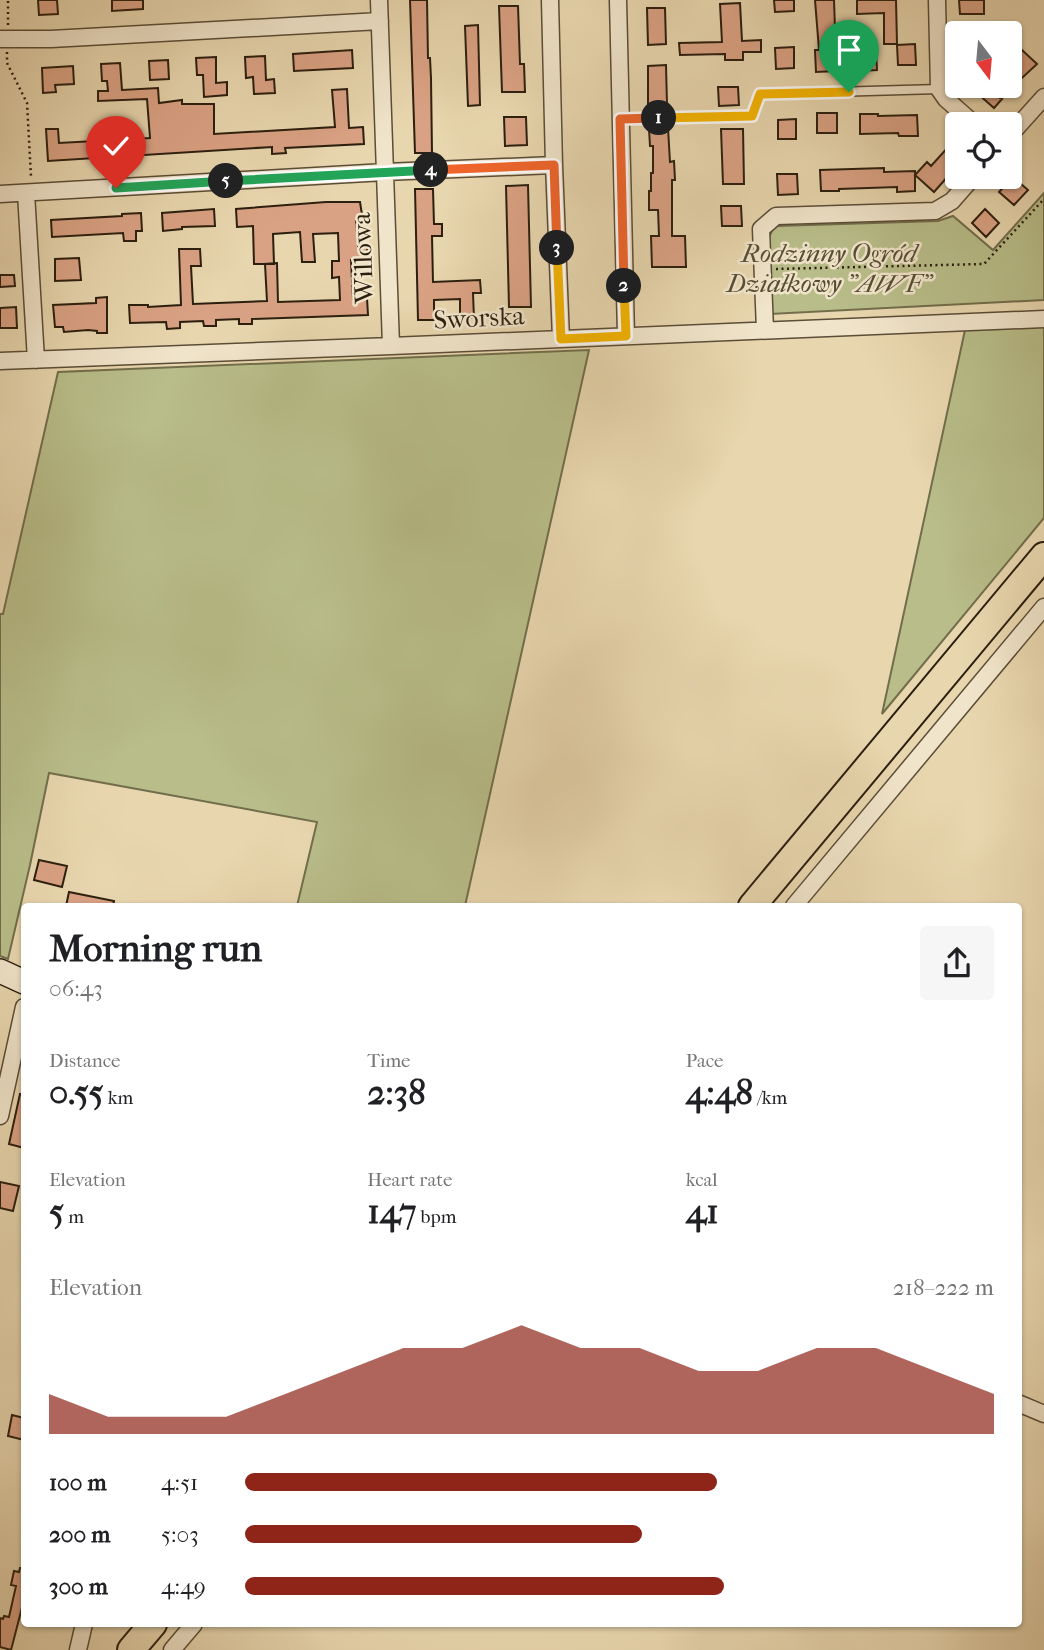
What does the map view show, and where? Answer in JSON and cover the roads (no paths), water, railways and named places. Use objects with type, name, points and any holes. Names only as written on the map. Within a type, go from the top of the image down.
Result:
[{"type":"main road","points":[[755,903],[1044,556]]},
{"type":"main road","points":[[131,1650],[150,1627]]},
{"type":"street","name":"Willowa","points":[[379,0],[391,346]]},
{"type":"street","points":[[550,0],[561,339]]},
{"type":"street","points":[[618,0],[626,336]]},
{"type":"street","points":[[937,0],[939,89],[961,112]]},
{"type":"street","points":[[4,39],[51,39],[380,21]]},
{"type":"street","points":[[1022,122],[1044,97]]},
{"type":"street","points":[[0,194],[554,165]]},
{"type":"street","points":[[765,331],[761,229],[776,216],[935,211],[952,201],[962,189]]},
{"type":"street","points":[[26,193],[36,360]]},
{"type":"street","name":"Sworska","points":[[0,361],[1044,319]]},
{"type":"street","points":[[797,903],[1044,607]]},
{"type":"street","points":[[0,971],[21,981]]},
{"type":"street","points":[[0,1116],[21,1021]]},
{"type":"street","points":[[1022,1405],[1044,1414]]},
{"type":"street","points":[[78,1650],[83,1627]]},
{"type":"street","points":[[172,1650],[191,1627]]},
{"type":"lane","points":[[760,94],[939,89]]},
{"type":"park label","name":"Rodzinny Ogród Działkowy \"AWF\"","points":[[829,268]]}]
